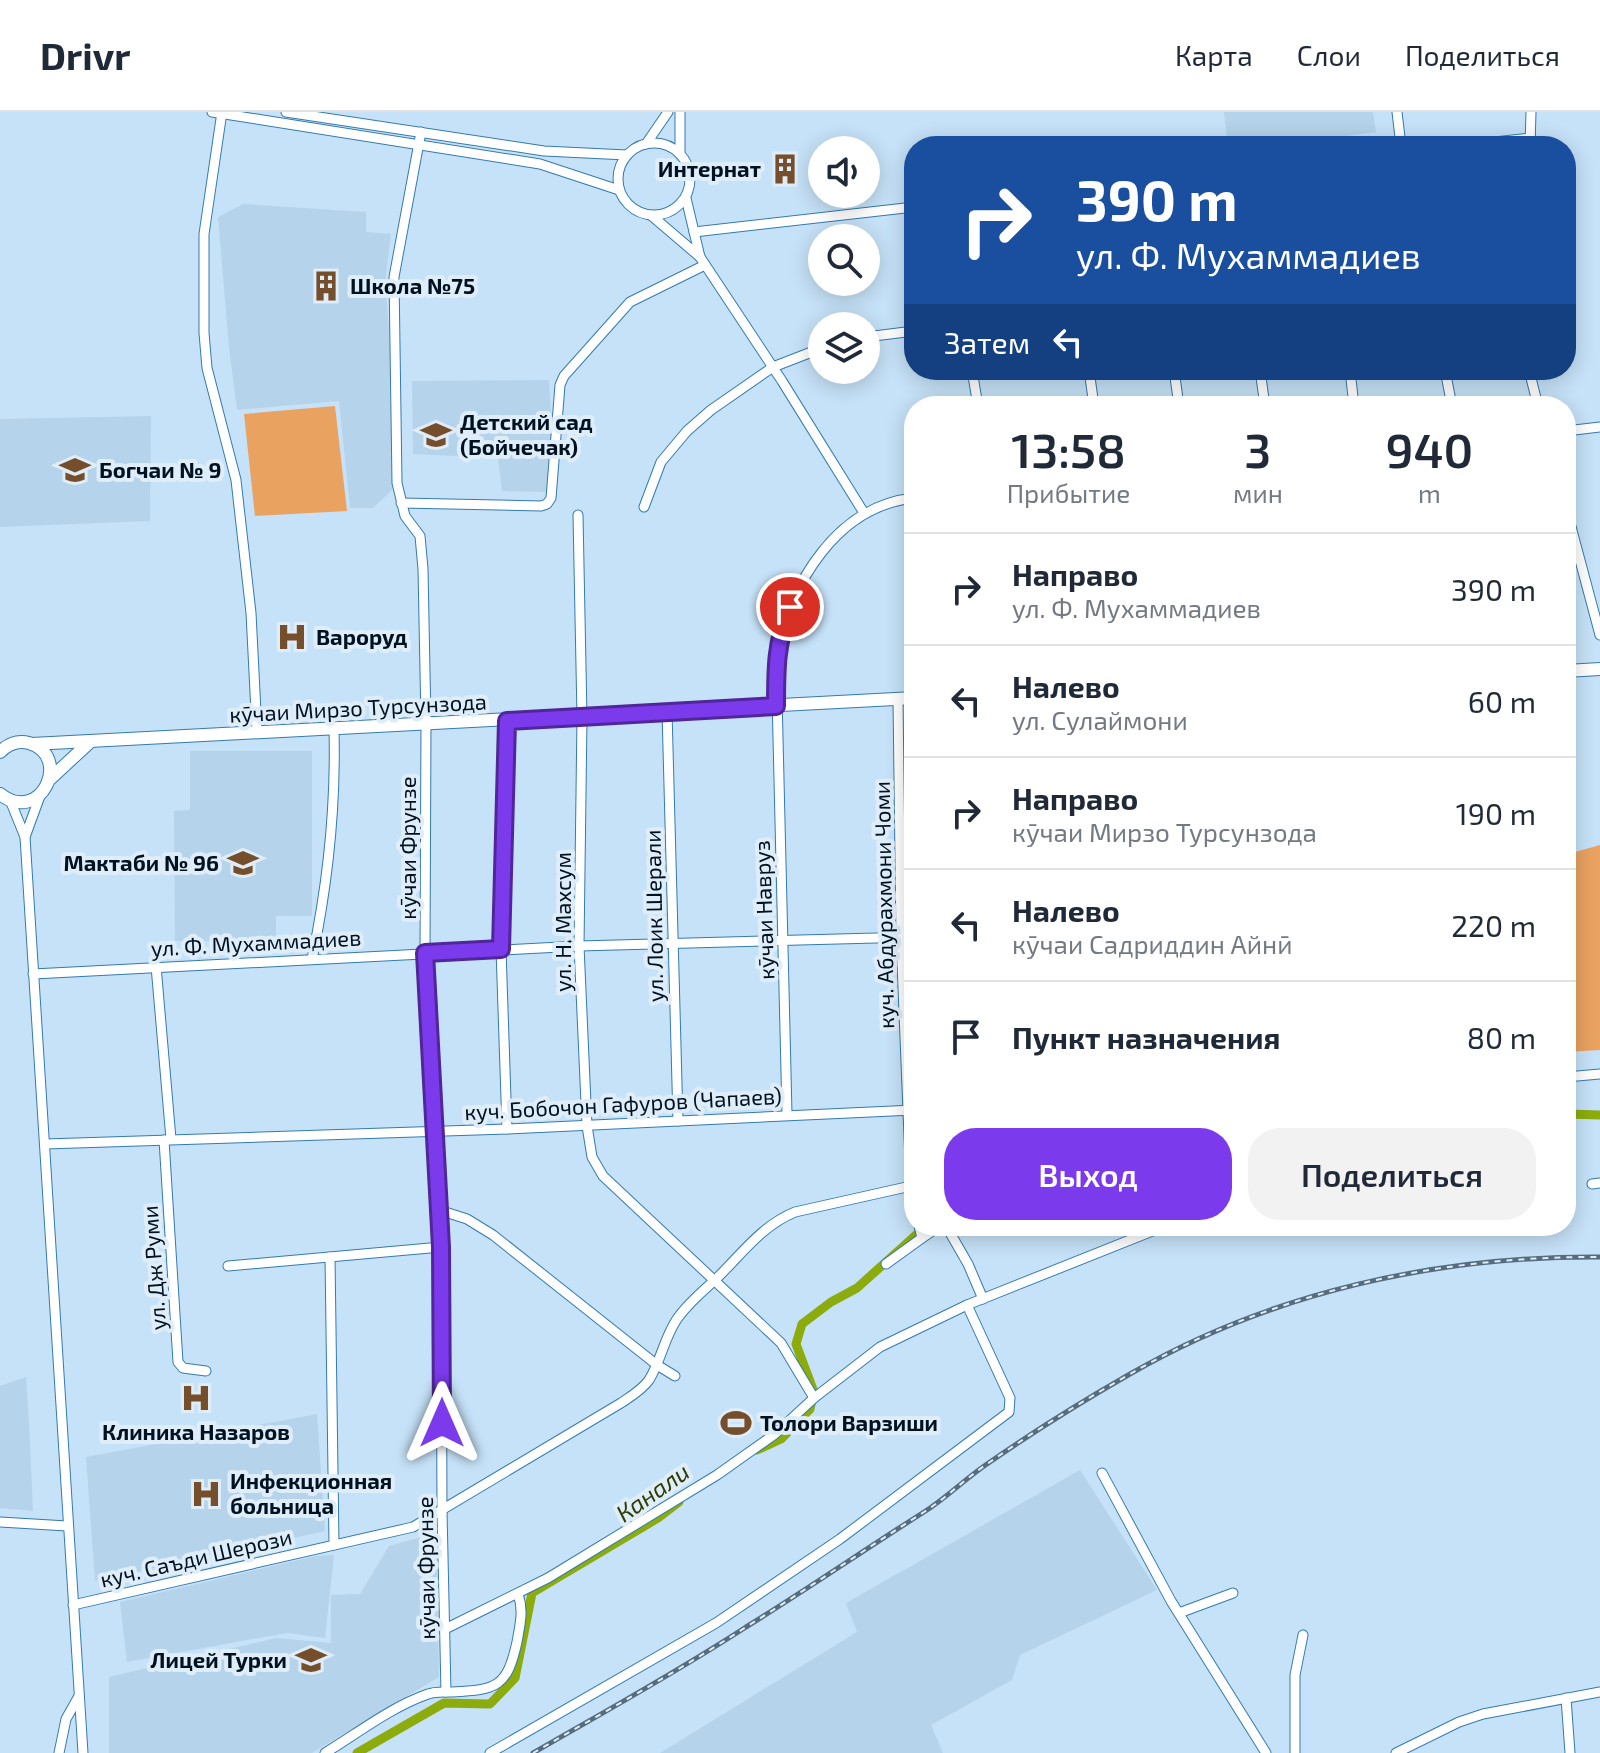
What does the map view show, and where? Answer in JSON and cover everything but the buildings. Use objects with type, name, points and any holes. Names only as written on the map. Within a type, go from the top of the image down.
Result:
[{"type":"main road","points":[[1576,670],[1600,669]]},
{"type":"main road","name":"кӯчаи Мирзо Турсунзода","points":[[0,752],[6,744],[904,699]]},
{"type":"main road","points":[[5,797],[26,802],[40,796],[51,778],[91,741]]},
{"type":"main road","points":[[32,744],[41,749],[50,762],[51,778]]},
{"type":"street","points":[[257,732],[251,613],[236,480],[207,368],[204,333],[204,234],[218,112],[540,164],[619,190]]},
{"type":"street","points":[[286,112],[544,151],[627,155]]},
{"type":"street","points":[[668,112],[646,144],[627,155],[618,171],[619,190],[633,210],[652,216],[703,261],[864,513],[904,500]]},
{"type":"street","points":[[680,112],[680,154],[690,176],[686,198],[703,261]]},
{"type":"street","points":[[1397,112],[1400,136]]},
{"type":"street","points":[[1531,112],[1531,136]]},
{"type":"street","points":[[421,132],[394,277],[397,483],[401,503],[547,504],[551,498],[560,385],[568,369],[630,302],[703,261]]},
{"type":"street","points":[[646,144],[665,145],[680,154]]},
{"type":"street","points":[[652,216],[668,213],[686,198]]},
{"type":"street","points":[[694,232],[904,208]]},
{"type":"street","points":[[880,335],[904,332]]},
{"type":"street","points":[[644,507],[661,462],[687,431],[711,410],[773,367],[808,353]]},
{"type":"street","points":[[1576,430],[1600,427]]},
{"type":"street","name":"кӯчаи Фрунзе","points":[[401,503],[405,516],[420,536],[426,723],[425,953],[441,1247],[446,1692]]},
{"type":"street","name":"кӯчаи Навруз","points":[[787,1114],[776,654],[781,629],[799,586],[816,558],[864,513]]},
{"type":"street","name":"ул. Н. Махсум","points":[[578,515],[582,717],[579,946],[587,1126],[592,1157],[603,1176],[781,1343],[814,1398]]},
{"type":"street","points":[[1576,545],[1600,635]]},
{"type":"street","name":"куч. Абдурахмони Чоми","points":[[898,699],[904,990]]},
{"type":"street","name":"ул. Лоик Шерали","points":[[667,711],[678,1121]]},
{"type":"street","points":[[507,721],[501,949],[507,1129]]},
{"type":"street","points":[[312,959],[331,847],[335,790],[334,729]]},
{"type":"street","points":[[25,837],[40,796]]},
{"type":"street","points":[[5,797],[25,837],[83,1753]]},
{"type":"street","name":"ул. Ф. Мухаммадиев","points":[[33,974],[501,949],[904,938]]},
{"type":"street","points":[[156,966],[168,1140]]},
{"type":"street","points":[[1576,1076],[1600,1074]]},
{"type":"street","name":"куч. Бобочон Гафуров (Чапаев)","points":[[45,1144],[587,1126],[904,1110]]},
{"type":"street","name":"ул. Дж Руми","points":[[168,1140],[178,1362],[183,1368],[206,1371]]},
{"type":"street","name":"куч. Саъди Шерози","points":[[73,1605],[413,1527],[621,1403],[648,1382],[664,1342],[693,1299],[763,1231],[781,1218],[904,1188]]},
{"type":"street","points":[[439,1210],[467,1219],[493,1235],[675,1376]]},
{"type":"street","points":[[886,1264],[925,1236]]},
{"type":"street","points":[[952,1236],[983,1299]]},
{"type":"street","points":[[445,1629],[548,1578],[717,1475],[775,1434],[814,1398],[880,1347],[967,1305],[1140,1236]]},
{"type":"street","points":[[228,1266],[441,1247]]},
{"type":"street","points":[[330,1257],[334,1545]]},
{"type":"street","points":[[490,1753],[716,1623],[840,1539],[1009,1412],[1010,1398],[967,1305]]},
{"type":"street","points":[[1102,1473],[1179,1613],[1266,1753]]},
{"type":"street","points":[[0,1522],[67,1526]]},
{"type":"street","points":[[1179,1613],[1233,1593]]},
{"type":"street","points":[[325,1753],[422,1696],[432,1692],[485,1688],[504,1680],[512,1665],[522,1616],[518,1594]]},
{"type":"street","points":[[1295,1753],[1295,1675],[1303,1635]]},
{"type":"street","points":[[1396,1753],[1459,1722],[1483,1714],[1600,1692]]},
{"type":"street","points":[[59,1753],[66,1719],[79,1695]]},
{"type":"street","points":[[1566,1698],[1570,1753]]},
{"type":"shaded area","points":[[1224,112],[1373,112],[1376,132],[1346,136],[1227,136]]},
{"type":"shaded area","points":[[243,204],[366,212],[366,232],[391,234],[385,283],[390,340],[392,490],[373,508],[350,508],[339,401],[237,410],[218,217]]},
{"type":"shaded area","points":[[549,380],[553,448],[546,492],[502,491],[498,458],[413,454],[412,381]]},
{"type":"shaded area","points":[[335,406],[347,511],[255,516],[244,414]]},
{"type":"shaded area","name":"Богчаи № 9","points":[[151,416],[150,521],[0,527],[0,419]]},
{"type":"shaded area","name":"Мактаби № 96","points":[[190,751],[312,751],[312,916],[276,916],[276,941],[175,941],[174,811],[190,810]]},
{"type":"shaded area","points":[[1600,845],[1600,1050],[1576,1051],[1576,852]]},
{"type":"shaded area","points":[[26,1377],[33,1511],[0,1508],[0,1386]]},
{"type":"shaded area","name":"Инфекционная больница","points":[[317,1414],[325,1531],[95,1581],[86,1457]]},
{"type":"shaded area","points":[[1080,1470],[1157,1590],[1020,1655],[1012,1680],[931,1725],[943,1753],[660,1753],[857,1632],[846,1603]]},
{"type":"shaded area","name":"Лицей Турки","points":[[436,1533],[439,1677],[312,1753],[109,1753],[109,1677],[276,1638],[331,1643],[331,1595],[360,1594],[389,1546]]},
{"type":"shaded area","points":[[334,1555],[325,1638],[287,1633],[127,1662],[120,1602],[315,1556]]},
{"type":"waterway","name":"Канали","points":[[1576,1114],[1600,1115]]},
{"type":"waterway","name":"Канали","points":[[757,1450],[781,1439],[810,1409],[814,1392],[796,1344],[802,1324],[831,1302],[857,1288],[915,1236]]},
{"type":"waterway","name":"Канали","points":[[357,1753],[444,1703],[490,1704],[515,1678],[532,1593],[658,1518],[679,1502]]},
{"type":"railway","points":[[533,1753],[720,1644],[924,1512],[979,1470],[1075,1406],[1184,1345],[1240,1321],[1357,1284],[1478,1263],[1600,1257]]},
{"type":"place","name":"Интернат","points":[[785,169]]},
{"type":"place","name":"Школа №75","points":[[326,286]]},
{"type":"place","name":"Детский сад (Бойчечак)","points":[[436,435]]},
{"type":"place","name":"Богчаи № 9","points":[[75,470]]},
{"type":"place","name":"Вароруд","points":[[292,637]]},
{"type":"place","name":"Мактаби № 96","points":[[243,863]]},
{"type":"place","name":"Клиника Назаров","points":[[196,1398]]},
{"type":"place","name":"Толори Варзиши","points":[[736,1423]]},
{"type":"place","name":"Инфекционная больница","points":[[206,1494]]},
{"type":"place","name":"Лицей Турки","points":[[311,1660]]},
{"type":"route","points":[[442,1423],[441,1247],[425,953],[501,949],[507,721],[776,706],[776,654],[790,607]]}]
